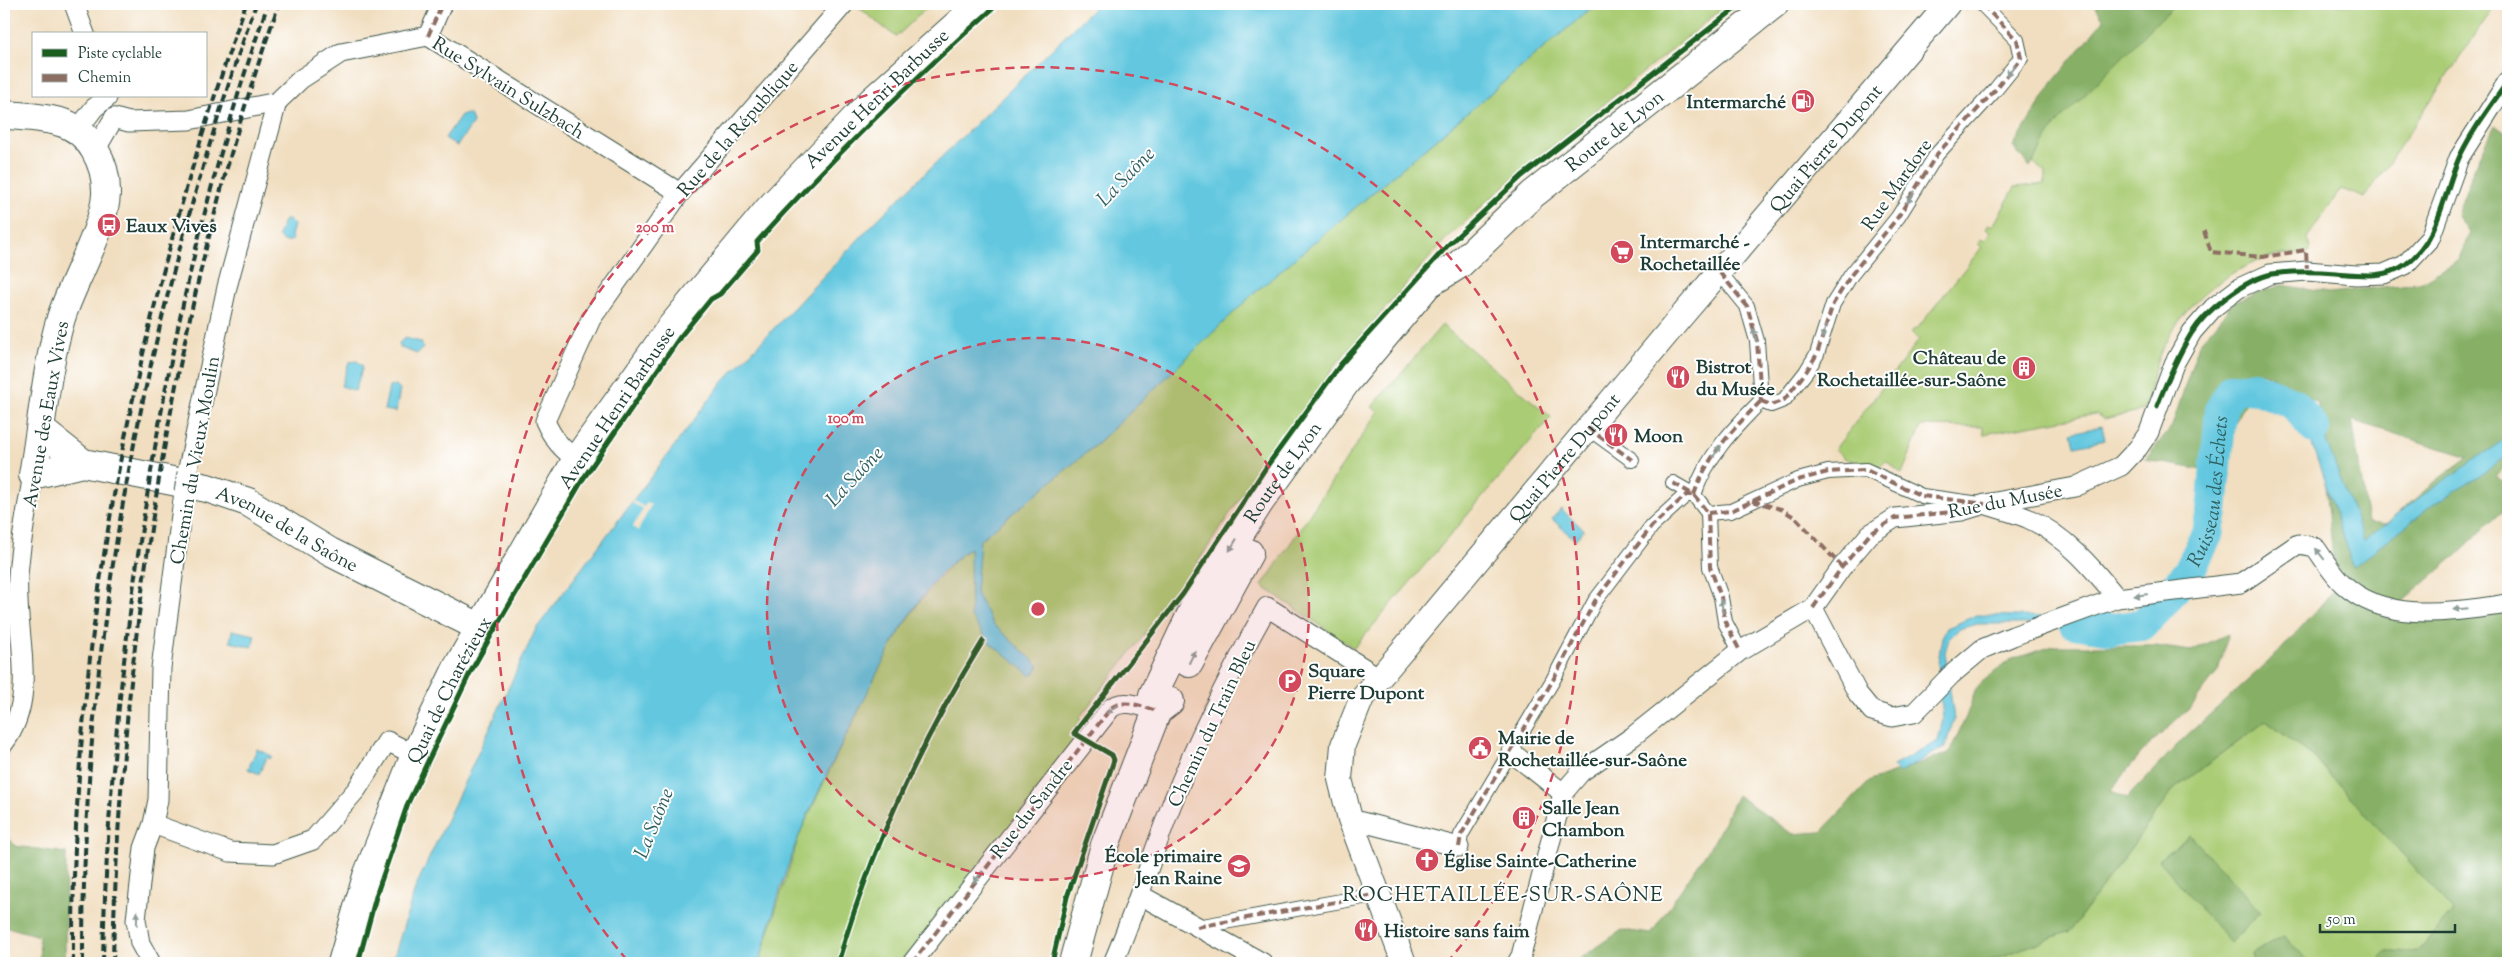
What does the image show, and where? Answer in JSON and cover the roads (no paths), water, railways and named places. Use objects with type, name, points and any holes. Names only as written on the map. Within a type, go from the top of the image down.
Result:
[{"type":"main road","name":"Quai de Charézieux","points":[[342,963],[367,876],[415,755],[479,627],[577,459],[672,326],[769,209],[871,102],[980,4]]},
{"type":"main road","name":"Route de Lyon","points":[[1072,963],[1105,845],[1157,712],[1170,702],[1242,564],[1328,431],[1358,390],[1442,294],[1460,264],[1532,195],[1774,4]]},
{"type":"main road","points":[[4,115],[62,122],[86,140]]},
{"type":"main road","name":"Avenue des Eaux Vives","points":[[33,475],[53,349],[61,318],[99,224],[106,194],[101,161],[86,140]]},
{"type":"main road","name":"Avenue de la Saône","points":[[40,430],[83,463]]},
{"type":"main road","name":"Avenue de la Saône","points":[[33,475],[83,463],[207,488],[248,502],[330,552],[479,627]]},
{"type":"street","points":[[74,4],[84,32]]},
{"type":"street","points":[[428,36],[442,4]]},
{"type":"street","name":"Rue de la République","points":[[577,459],[568,454],[551,436],[545,420],[591,319],[680,193],[844,4]]},
{"type":"street","name":"Quai Pierre Dupont","points":[[1404,963],[1380,894],[1350,819],[1340,778],[1343,745],[1360,700],[1948,4]]},
{"type":"street","name":"Rue Mardore","points":[[1761,401],[1771,405],[1784,400],[1817,354],[1832,304],[1851,275],[1898,216],[1937,154],[1996,89],[2021,58],[2017,40],[1982,4]]},
{"type":"street","name":"Rue Sylvain Sulzbach","points":[[276,102],[301,79],[341,54],[428,36],[680,193]]},
{"type":"street","name":"Rue du Musée","points":[[1517,963],[1523,947],[1563,793],[1581,772],[1632,736],[1740,651],[1814,608],[1842,567],[1870,534],[1895,518],[1962,511],[1985,504],[2075,486],[2121,466],[2138,448],[2149,432],[2174,364],[2192,332],[2214,307],[2239,288],[2270,274],[2307,271],[2356,275],[2384,274],[2406,265],[2430,238],[2459,158],[2508,81]]},
{"type":"street","points":[[86,140],[94,108],[106,98]]},
{"type":"street","points":[[107,98],[114,118]]},
{"type":"street","points":[[114,118],[128,122],[189,120],[276,102]]},
{"type":"street","name":"Chemin du Vieux Moulin","points":[[151,963],[140,943],[136,920],[144,848],[153,824],[158,800],[164,634],[184,492],[227,287],[276,102]]},
{"type":"street","points":[[86,140],[114,118]]},
{"type":"street","points":[[1694,494],[1699,481],[1716,452],[1734,429],[1761,401],[1757,341],[1747,306],[1720,272]]},
{"type":"street","points":[[1588,428],[1632,460]]},
{"type":"street","points":[[1708,513],[1731,512],[1798,480],[1828,472],[1866,470],[1922,496],[1985,504],[2028,519],[2068,544],[2090,565],[2117,598]]},
{"type":"street","name":"Avenue des Eaux Vives","points":[[4,743],[14,729],[24,691],[18,578],[33,475]]},
{"type":"street","points":[[1673,483],[1694,494],[1708,513],[1710,567],[1721,597],[1725,622],[1740,651]]},
{"type":"street","points":[[1350,819],[1459,847],[1461,835],[1511,752],[1595,600],[1652,526],[1686,495],[1694,494]]},
{"type":"street","points":[[1814,608],[1858,694],[1872,712],[1892,717],[1914,712],[1951,675],[1982,650],[2013,636],[2117,598],[2241,583],[2298,544],[2315,547],[2343,584],[2373,605],[2416,613],[2508,604]]},
{"type":"street","name":"Chemin du Train Bleu","points":[[1114,963],[1171,806],[1206,724],[1226,679],[1267,607],[1378,677]]},
{"type":"street","name":"Rue du Sandre","points":[[912,963],[1111,708],[1116,704],[1133,704],[1157,712]]},
{"type":"street","points":[[153,824],[230,852],[274,854],[313,840],[357,789],[387,741],[415,755]]},
{"type":"street","points":[[1511,752],[1563,793]]},
{"type":"street","points":[[1140,894],[1262,963]]},
{"type":"street","points":[[1197,927],[1380,894]]},
{"type":"water","name":"La Saône","points":[[1098,4],[1596,4],[1253,294],[1097,444],[980,540],[976,593],[993,624],[1039,666],[1032,676],[990,643],[971,617],[970,548],[937,579],[921,598],[894,642],[814,801],[788,865],[759,963],[392,963],[416,886],[536,629],[721,384],[874,223]]},
{"type":"water","points":[[467,114],[471,116],[473,123],[457,146],[445,138],[461,115]]},
{"type":"water","points":[[288,219],[294,225],[291,236],[293,240],[286,242],[278,236],[284,221]]},
{"type":"water","points":[[405,338],[421,342],[423,348],[417,354],[401,348],[399,343]]},
{"type":"water","points":[[357,361],[363,366],[355,391],[341,386],[349,362]]},
{"type":"water","points":[[2241,375],[2276,384],[2267,397],[2249,396],[2237,399],[2230,407],[2225,417],[2223,429],[2220,468],[2210,485],[2212,441],[2217,407],[2222,393],[2230,381]]},
{"type":"water","points":[[396,385],[400,389],[396,412],[384,410],[389,387]]},
{"type":"water","points":[[2288,390],[2309,403],[2318,419],[2364,541],[2420,497],[2508,437],[2508,454],[2488,470],[2438,501],[2353,567],[2310,438],[2295,413],[2281,402]]},
{"type":"water","points":[[2102,426],[2105,440],[2075,446],[2072,433]]},
{"type":"water","points":[[2218,496],[2214,526],[2189,581],[2173,582],[2193,552],[2207,515]]},
{"type":"water","points":[[1561,509],[1584,530],[1575,540],[1552,519]]},
{"type":"water","points":[[2173,604],[2152,625],[2131,633],[2143,615],[2148,611],[2158,606]]},
{"type":"water","points":[[1977,615],[2053,617],[2104,626],[2120,626],[2114,633],[2092,632],[2060,624],[1977,624],[1959,629],[1949,639],[1945,652],[1954,719],[1945,747],[1899,773],[1893,766],[1938,741],[1943,719],[1938,663],[1942,637],[1947,628]]},
{"type":"water","points":[[232,630],[255,635],[252,647],[230,642]]},
{"type":"water","points":[[257,749],[272,756],[270,759],[267,757],[259,774],[248,769]]},
{"type":"waterway","name":"Ruisseau des Échets","points":[[2074,623],[2112,629],[2142,625],[2189,571],[2207,535],[2212,512],[2221,409],[2232,389],[2254,387],[2294,404],[2314,428]]},
{"type":"railway","points":[[73,963],[75,840],[84,718],[98,596],[118,476],[142,356],[172,238],[207,120],[246,4]]},
{"type":"railway","points":[[83,963],[86,839],[94,717],[108,596],[128,476],[153,357],[182,239],[217,121],[256,4]]},
{"type":"railway","points":[[103,963],[108,843],[117,723],[131,603],[159,423],[184,302],[213,181],[248,63],[268,4]]},
{"type":"railway","points":[[113,963],[118,836],[128,708],[143,581],[163,455],[185,341],[211,227],[242,115],[279,4]]},
{"type":"place","name":"Intermarché","points":[[1803,101]]},
{"type":"place","name":"Eaux Vives","points":[[109,225]]},
{"type":"place","name":"Intermarché - Rochetaillée","points":[[1622,252]]},
{"type":"place","name":"Château de Rochetaillée-sur-Saône","points":[[2024,368]]},
{"type":"place","name":"Bistrot du Musée","points":[[1678,377]]},
{"type":"place","name":"Moon","points":[[1616,435]]},
{"type":"place","name":"Square Pierre Dupont","points":[[1290,681]]},
{"type":"place","name":"Mairie de Rochetaillée-sur-Saône","points":[[1480,748]]},
{"type":"place","name":"Salle Jean Chambon","points":[[1524,818]]},
{"type":"place","name":"Église Sainte-Catherine","points":[[1427,860]]},
{"type":"place","name":"École primaire Jean Raine","points":[[1239,866]]},
{"type":"place","name":"Histoire sans faim","points":[[1366,930]]},
{"type":"district","name":"ROCHETAILLÉE-SUR-SAÔNE","points":[[1503,894]]}]
